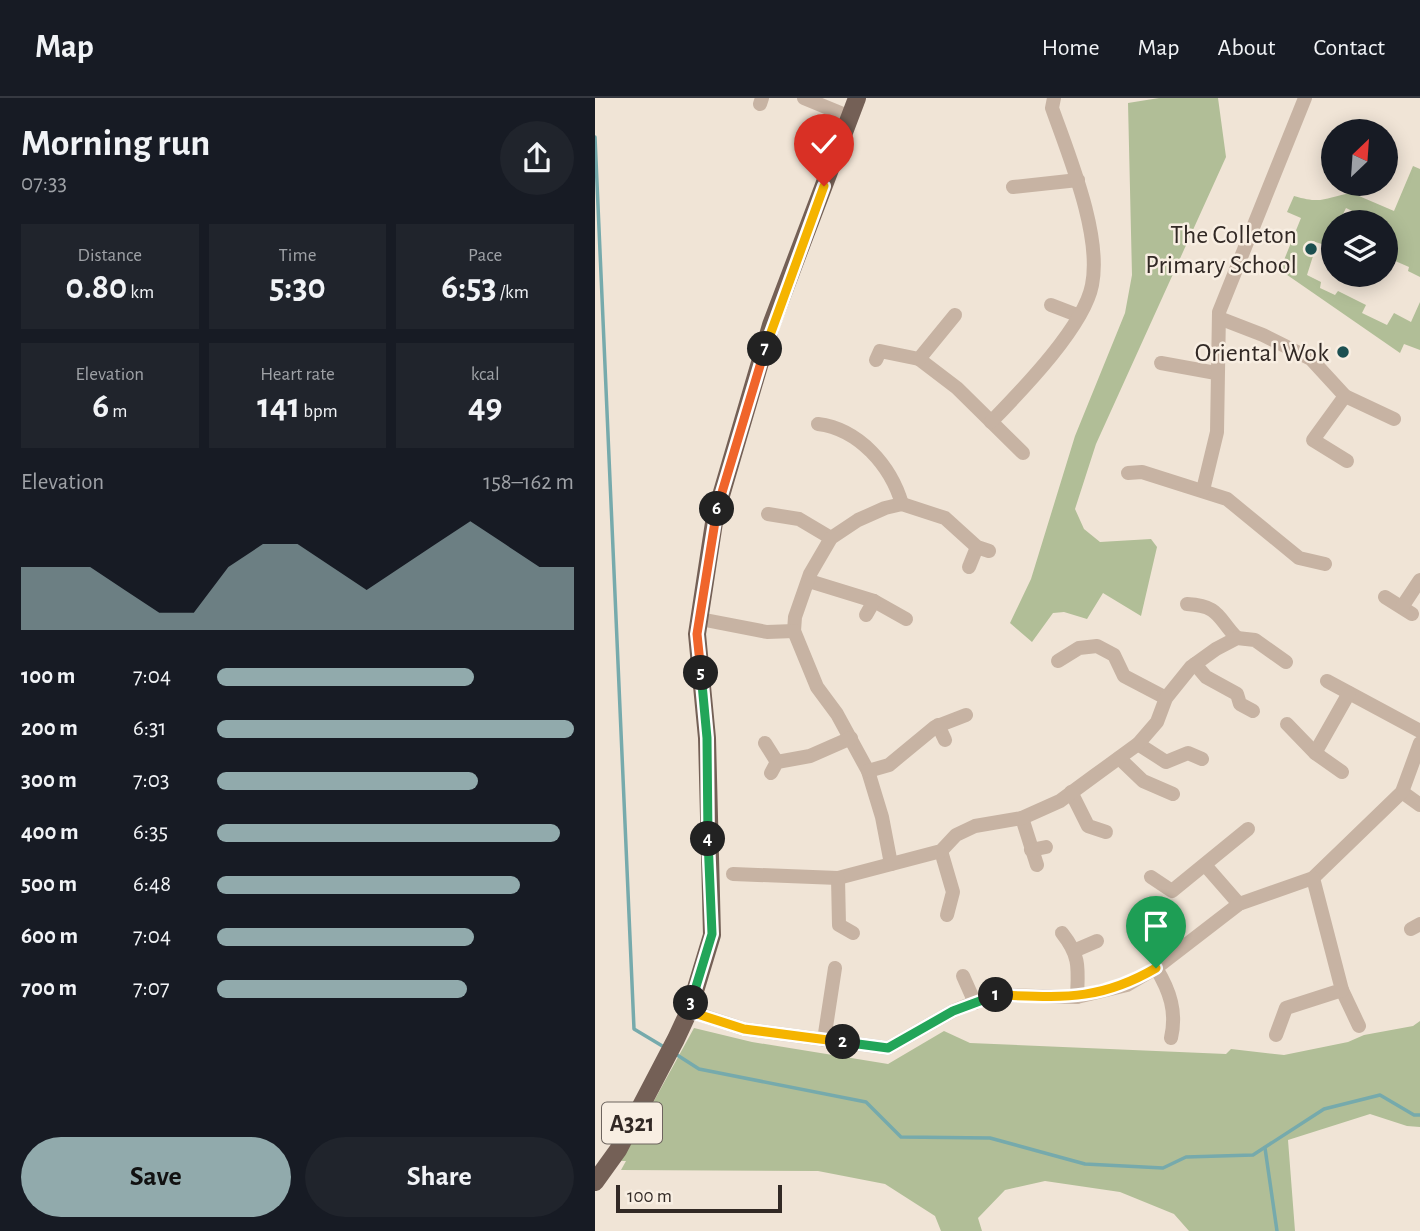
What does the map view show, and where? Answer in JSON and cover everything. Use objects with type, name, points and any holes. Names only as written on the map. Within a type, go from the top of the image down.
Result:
[{"type":"main road","name":"A321","points":[[595,1182],[618,1150],[676,1039],[688,1011],[712,934],[707,738],[697,634],[715,516],[771,325],[857,98]]},
{"type":"street","points":[[804,98],[850,117]]},
{"type":"street","points":[[991,422],[1043,368],[1092,286],[1094,256],[1078,180],[1052,108],[1054,98]]},
{"type":"street","points":[[1203,490],[1217,432],[1219,318],[1305,98]]},
{"type":"street","points":[[1013,187],[1078,180]]},
{"type":"street","points":[[1051,305],[1077,315]]},
{"type":"street","points":[[919,359],[940,323],[954,314]]},
{"type":"street","points":[[1219,318],[1263,335],[1311,359],[1345,396],[1394,419]]},
{"type":"street","points":[[876,360],[880,351],[919,359],[957,388],[1023,453]]},
{"type":"street","points":[[1161,363],[1216,373]]},
{"type":"street","points":[[1345,396],[1313,440],[1347,461]]},
{"type":"street","points":[[818,424],[840,421],[885,466],[896,483],[902,505]]},
{"type":"street","points":[[1128,473],[1142,472],[1227,499],[1299,558],[1325,564]]},
{"type":"street","points":[[891,864],[882,817],[868,771],[851,738],[817,687],[794,631],[795,617],[809,580],[831,538],[858,520],[902,505],[944,518],[983,549],[969,568]]},
{"type":"street","points":[[768,514],[799,519],[831,538]]},
{"type":"street","points":[[809,580],[874,601],[906,620]]},
{"type":"street","points":[[1385,597],[1407,610],[1420,580]]},
{"type":"street","points":[[866,615],[874,601]]},
{"type":"street","points":[[1187,604],[1200,605],[1220,615],[1237,638]]},
{"type":"street","points":[[700,619],[767,632],[794,631]]},
{"type":"street","points":[[733,874],[782,880],[838,878],[940,851],[956,835],[975,826],[1022,818],[1071,792],[1119,758],[1138,744],[1157,722],[1166,698],[1195,664],[1237,638],[1255,640],[1286,662]]},
{"type":"street","points":[[1058,661],[1079,648],[1097,646],[1114,655],[1124,677],[1166,698]]},
{"type":"street","points":[[1195,664],[1206,677],[1237,694],[1240,704],[1253,711]]},
{"type":"street","points":[[1328,681],[1420,731]]},
{"type":"street","points":[[1315,753],[1349,693]]},
{"type":"street","points":[[868,771],[889,765],[938,725],[966,715]]},
{"type":"street","points":[[1287,724],[1315,753],[1342,772]]},
{"type":"street","points":[[938,725],[945,740]]},
{"type":"street","points":[[765,743],[774,767],[810,756],[851,738]]},
{"type":"street","points":[[688,1011],[744,1029],[888,1048],[953,1011],[993,995],[1077,998],[1127,985],[1156,968],[1239,904],[1313,878],[1402,792],[1420,743]]},
{"type":"street","points":[[1138,744],[1166,762],[1188,753],[1202,759]]},
{"type":"street","points":[[1119,758],[1143,781],[1173,794]]},
{"type":"street","points":[[1071,792],[1088,826],[1106,832]]},
{"type":"street","points":[[1402,792],[1420,805]]},
{"type":"street","points":[[1022,818],[1038,849],[1037,865]]},
{"type":"street","points":[[1151,877],[1172,891],[1248,829]]},
{"type":"street","points":[[940,851],[953,892],[947,915]]},
{"type":"street","points":[[1206,865],[1239,904]]},
{"type":"street","points":[[838,878],[839,926],[853,933]]},
{"type":"street","points":[[1313,878],[1342,990],[1359,1026]]},
{"type":"street","points":[[1062,933],[1076,950],[1077,998]]},
{"type":"street","points":[[1076,950],[1097,941]]},
{"type":"street","points":[[824,1040],[835,968]]},
{"type":"street","points":[[1156,968],[1169,989],[1175,1021],[1171,1038]]},
{"type":"street","points":[[963,976],[975,1003]]},
{"type":"street","points":[[1276,1035],[1281,1003],[1342,990]]},
{"type":"green space","points":[[1159,98],[1218,98],[1226,157],[1096,444],[1075,509],[1084,529],[1100,542],[1151,539],[1157,547],[1141,616],[1103,593],[1087,619],[1064,612],[1053,613],[1032,642],[1010,623],[1031,579],[1075,436],[1125,313],[1132,275],[1128,103]]},
{"type":"green space","points":[[1413,166],[1420,169],[1420,277],[1408,271],[1409,267],[1398,262],[1398,210],[1394,210]]},
{"type":"green space","points":[[1294,196],[1318,200],[1359,196],[1392,210],[1321,210],[1321,244],[1312,241],[1307,253],[1313,256],[1307,275],[1321,282],[1320,288],[1335,295],[1338,291],[1366,305],[1362,313],[1387,325],[1394,313],[1411,322],[1420,302],[1420,350],[1404,344],[1400,353],[1280,270],[1301,218],[1287,212]]},
{"type":"green space","points":[[1420,1021],[1420,1127],[1407,1126],[1370,1114],[1288,1140],[1295,1231],[1189,1231],[1174,1214],[1120,1192],[1045,1181],[1005,1190],[978,1218],[982,1231],[941,1231],[935,1216],[885,1184],[818,1171],[621,1170],[626,1161],[621,1161],[694,1028],[752,1042],[888,1064],[944,1031],[970,1043],[1226,1054],[1231,1049],[1284,1055],[1413,1026]]},
{"type":"waterway","points":[[595,137],[634,1029],[664,1047]]},
{"type":"waterway","points":[[674,1053],[699,1069],[866,1102],[901,1137],[990,1138],[1085,1164],[1163,1168],[1186,1157],[1253,1155],[1324,1109],[1380,1095],[1414,1115],[1420,1115]]},
{"type":"waterway","points":[[1265,1148],[1277,1231]]},
{"type":"place","name":"The Colleton Primary School","points":[[1311,249]]},
{"type":"place","name":"Oriental Wok","points":[[1343,352]]},
{"type":"route","points":[[824,186],[771,325],[715,516],[697,634],[707,738],[708,866],[712,934],[688,1011],[744,1029],[888,1048],[953,1011],[993,995],[1077,998],[1127,985],[1156,968]]}]
